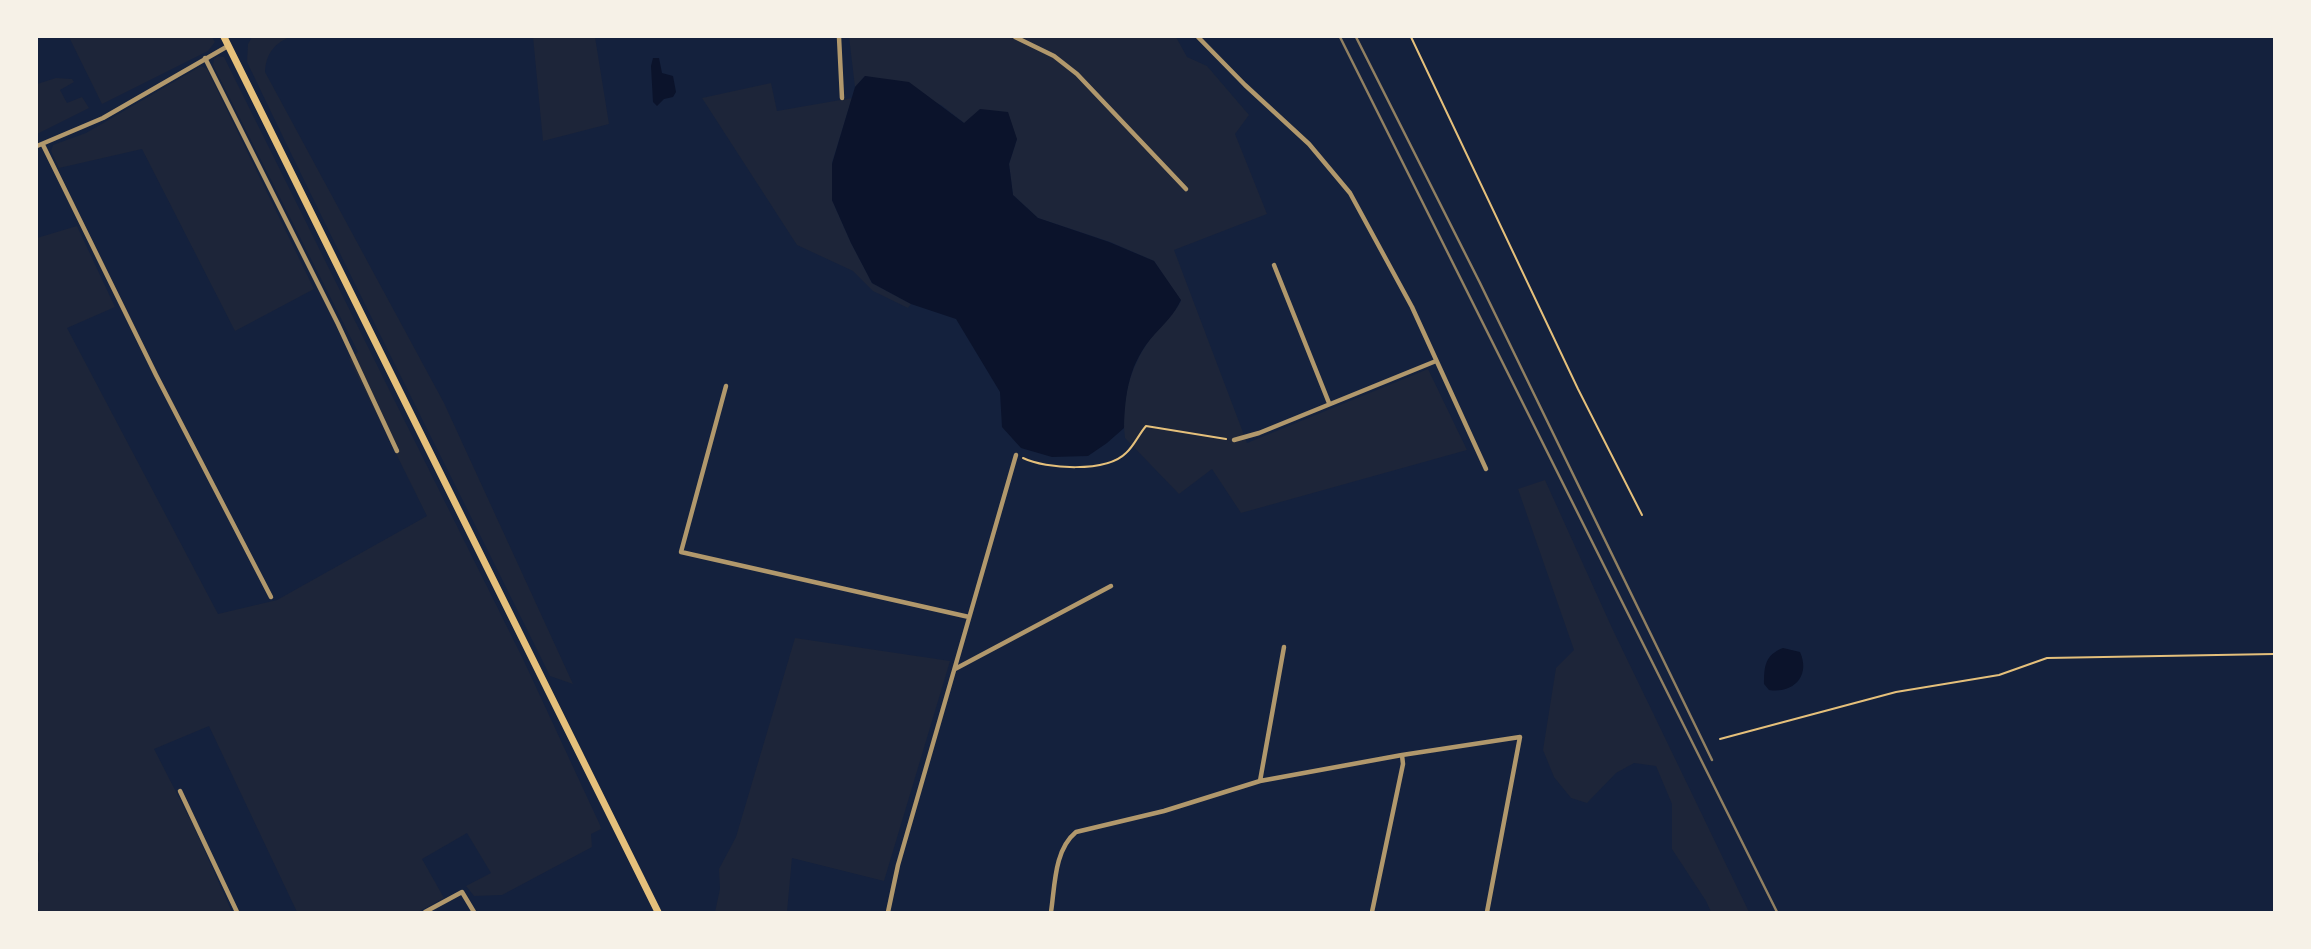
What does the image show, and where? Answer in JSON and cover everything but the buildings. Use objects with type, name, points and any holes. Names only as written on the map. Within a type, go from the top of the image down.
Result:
[{"type":"main road","points":[[224,37],[658,912]]},
{"type":"street","points":[[839,37],[842,98]]},
{"type":"street","points":[[1015,37],[1054,56],[1077,74],[1186,188]]},
{"type":"street","points":[[1198,37],[1309,144],[1350,193],[1412,307],[1486,469]]},
{"type":"street","points":[[228,46],[103,118],[40,145],[271,597]]},
{"type":"street","points":[[205,58],[332,312],[397,452]]},
{"type":"street","points":[[1274,265],[1329,403]]},
{"type":"street","points":[[1234,440],[1259,433],[1436,361]]},
{"type":"street","points":[[726,386],[681,552],[969,617]]},
{"type":"street","points":[[888,912],[898,865],[1016,455]]},
{"type":"street","points":[[955,669],[1111,586]]},
{"type":"street","points":[[1260,781],[1284,647]]},
{"type":"street","points":[[1051,912],[1059,861],[1066,840],[1076,832],[1164,811],[1260,781],[1520,737],[1487,912]]},
{"type":"street","points":[[1372,912],[1403,764],[1402,755]]},
{"type":"street","points":[[180,791],[237,912]]},
{"type":"street","points":[[425,912],[462,892],[474,912]]},
{"type":"path","points":[[1411,37],[1578,389],[1642,514]]},
{"type":"path","points":[[1016,455],[1031,462],[1064,468],[1103,464],[1126,453],[1146,426],[1234,440]]},
{"type":"path","points":[[1720,739],[1896,692],[1999,675],[2047,659],[2274,654]]},
{"type":"shaded area","points":[[69,37],[212,37],[215,42],[208,51],[102,104]]},
{"type":"shaded area","points":[[252,37],[290,37],[272,51],[265,72],[444,403],[573,684],[550,676],[359,293],[247,62],[248,44]]},
{"type":"shaded area","points":[[533,37],[595,37],[609,124],[543,141]]},
{"type":"shaded area","points":[[849,37],[1176,37],[1187,57],[1207,66],[1249,115],[1235,134],[1267,214],[1174,250],[1247,443],[1428,369],[1467,450],[1241,513],[1212,469],[1179,494],[1125,438],[1124,411],[1132,374],[1150,339],[1181,301],[1154,261],[1110,242],[1038,218],[1013,195],[1009,164],[1017,139],[964,123],[941,105],[865,76],[855,87]]},
{"type":"shaded area","points":[[218,56],[224,57],[523,659],[600,825],[601,829],[591,834],[592,847],[502,895],[474,896],[466,886],[491,873],[467,833],[422,859],[444,898],[418,912],[297,912],[209,726],[154,749],[194,827],[232,912],[37,912],[37,238],[77,226],[115,307],[67,328],[218,614],[277,600],[427,516],[349,359],[358,352],[213,65]]},
{"type":"shaded area","points":[[653,58],[659,58],[662,73],[673,76],[676,92],[673,97],[664,99],[657,106],[653,102]]},
{"type":"shaded area","points":[[201,66],[207,69],[314,289],[235,331],[142,149],[59,168],[51,151],[53,145],[86,133]]},
{"type":"shaded area","points":[[865,76],[909,82],[964,123],[980,109],[1008,112],[1017,139],[1009,164],[1013,195],[1038,218],[1109,242],[1154,261],[1181,300],[1139,356],[1127,391],[1124,428],[1088,456],[1052,457],[1021,448],[1002,427],[1000,392],[956,319],[911,304],[872,283],[832,200],[832,164],[855,87]]},
{"type":"shaded area","points":[[56,78],[72,79],[74,82],[60,90],[67,103],[82,97],[89,108],[37,134],[37,84]]},
{"type":"shaded area","points":[[771,83],[777,111],[852,98],[832,163],[832,200],[872,283],[911,304],[908,308],[873,291],[853,271],[797,245],[702,98]]},
{"type":"shaded area","points":[[1545,480],[1612,628],[1749,912],[1711,912],[1672,849],[1672,804],[1656,766],[1634,763],[1616,773],[1587,803],[1571,798],[1554,777],[1543,750],[1556,668],[1574,650],[1518,489]]},
{"type":"shaded area","points":[[795,638],[950,661],[884,881],[792,858],[787,912],[715,912],[720,889],[719,869],[736,837]]},
{"type":"shaded area","points":[[1783,648],[1800,652],[1803,661],[1801,676],[1798,682],[1786,689],[1769,690],[1764,684],[1767,662],[1772,654]]},
{"type":"waterway","points":[[37,853],[37,861]]},
{"type":"railway","points":[[1340,37],[1777,912]]},
{"type":"railway","points":[[1356,37],[1480,283],[1712,760]]}]
